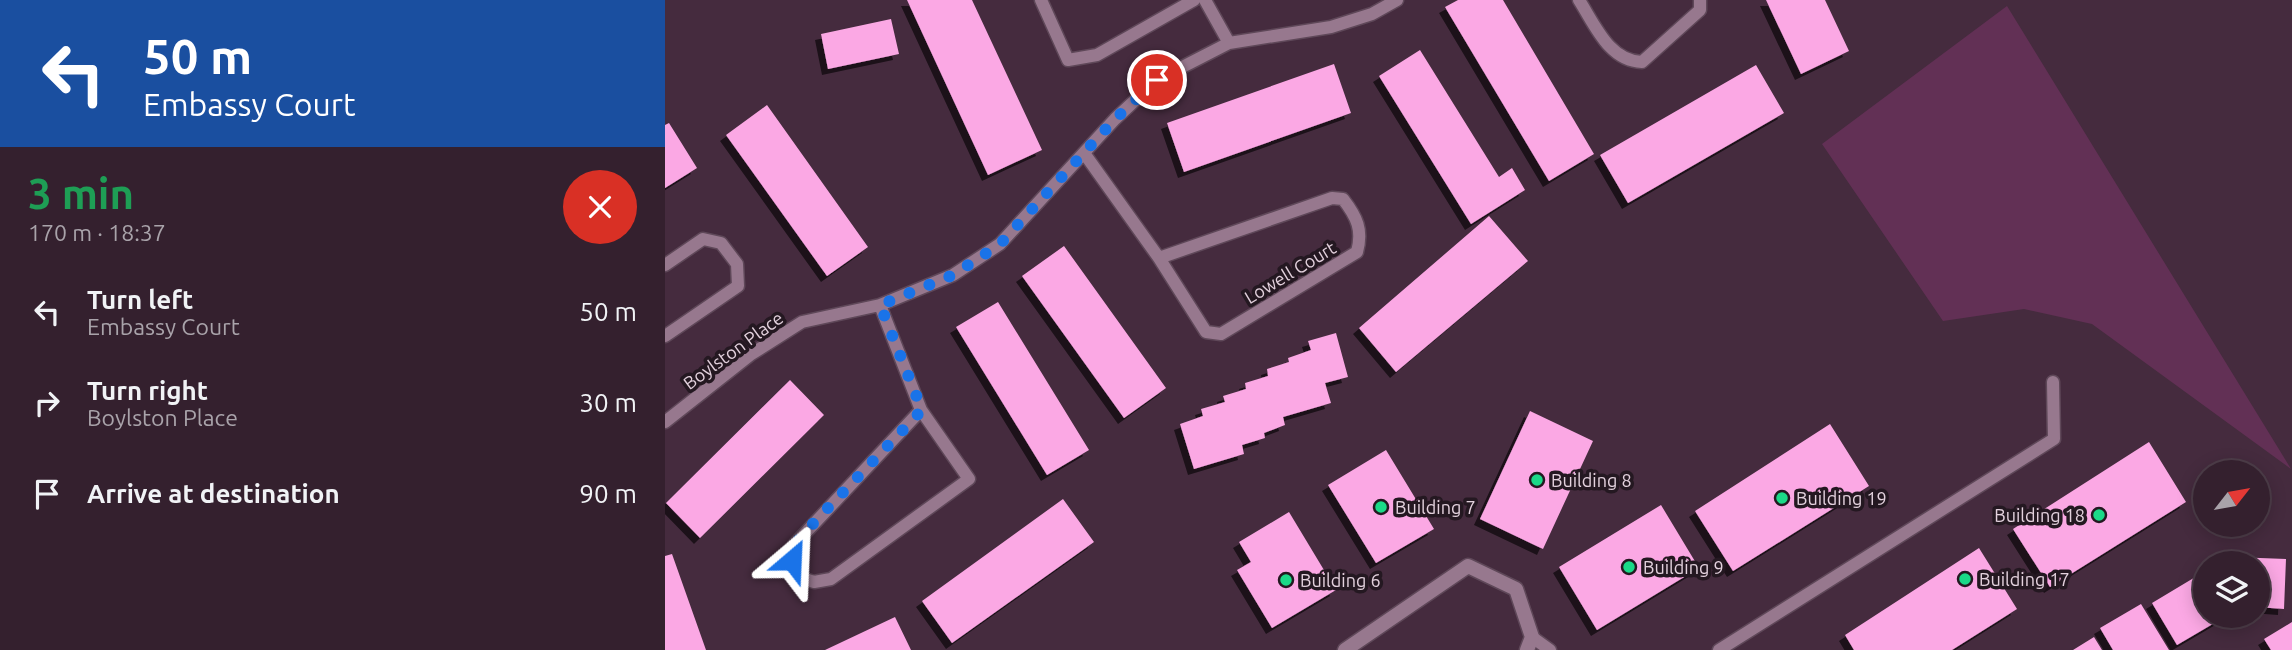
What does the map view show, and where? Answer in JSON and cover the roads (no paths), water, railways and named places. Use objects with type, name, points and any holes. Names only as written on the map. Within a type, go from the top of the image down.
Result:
[{"type":"street","points":[[1345,650],[1468,566],[1516,589],[1530,644]]},
{"type":"lane","points":[[1041,0],[1068,60],[1097,55],[1194,0]]},
{"type":"lane","points":[[1205,0],[1229,44]]},
{"type":"lane","name":"Boylston Place","points":[[665,422],[750,355],[802,322],[880,305],[953,275],[1000,244],[1084,153],[1157,80],[1229,44],[1331,27],[1372,15],[1397,0]]},
{"type":"lane","points":[[1579,0],[1612,51],[1630,62],[1642,62],[1700,10],[1700,0]]},
{"type":"lane","name":"Lowell Court","points":[[1084,153],[1159,258],[1206,332],[1221,334],[1357,252],[1361,238],[1357,216],[1343,199],[1332,198],[1159,258]]},
{"type":"lane","points":[[665,265],[703,239],[721,243],[737,264],[737,286],[665,337]]},
{"type":"lane","points":[[880,305],[922,410],[969,479],[831,579],[814,582],[799,577],[792,560],[795,545],[922,410]]},
{"type":"lane","points":[[1719,650],[2053,439],[2053,382]]},
{"type":"lane","points":[[1530,644],[1551,650]]},
{"type":"place","name":"Building 8","points":[[1537,480]]},
{"type":"place","name":"Building 19","points":[[1782,498]]},
{"type":"place","name":"Building 7","points":[[1381,507]]},
{"type":"place","name":"Building 18","points":[[2099,515]]},
{"type":"place","name":"Building 9","points":[[1629,567]]},
{"type":"place","name":"Building 17","points":[[1965,579]]},
{"type":"place","name":"Building 6","points":[[1286,580]]}]
